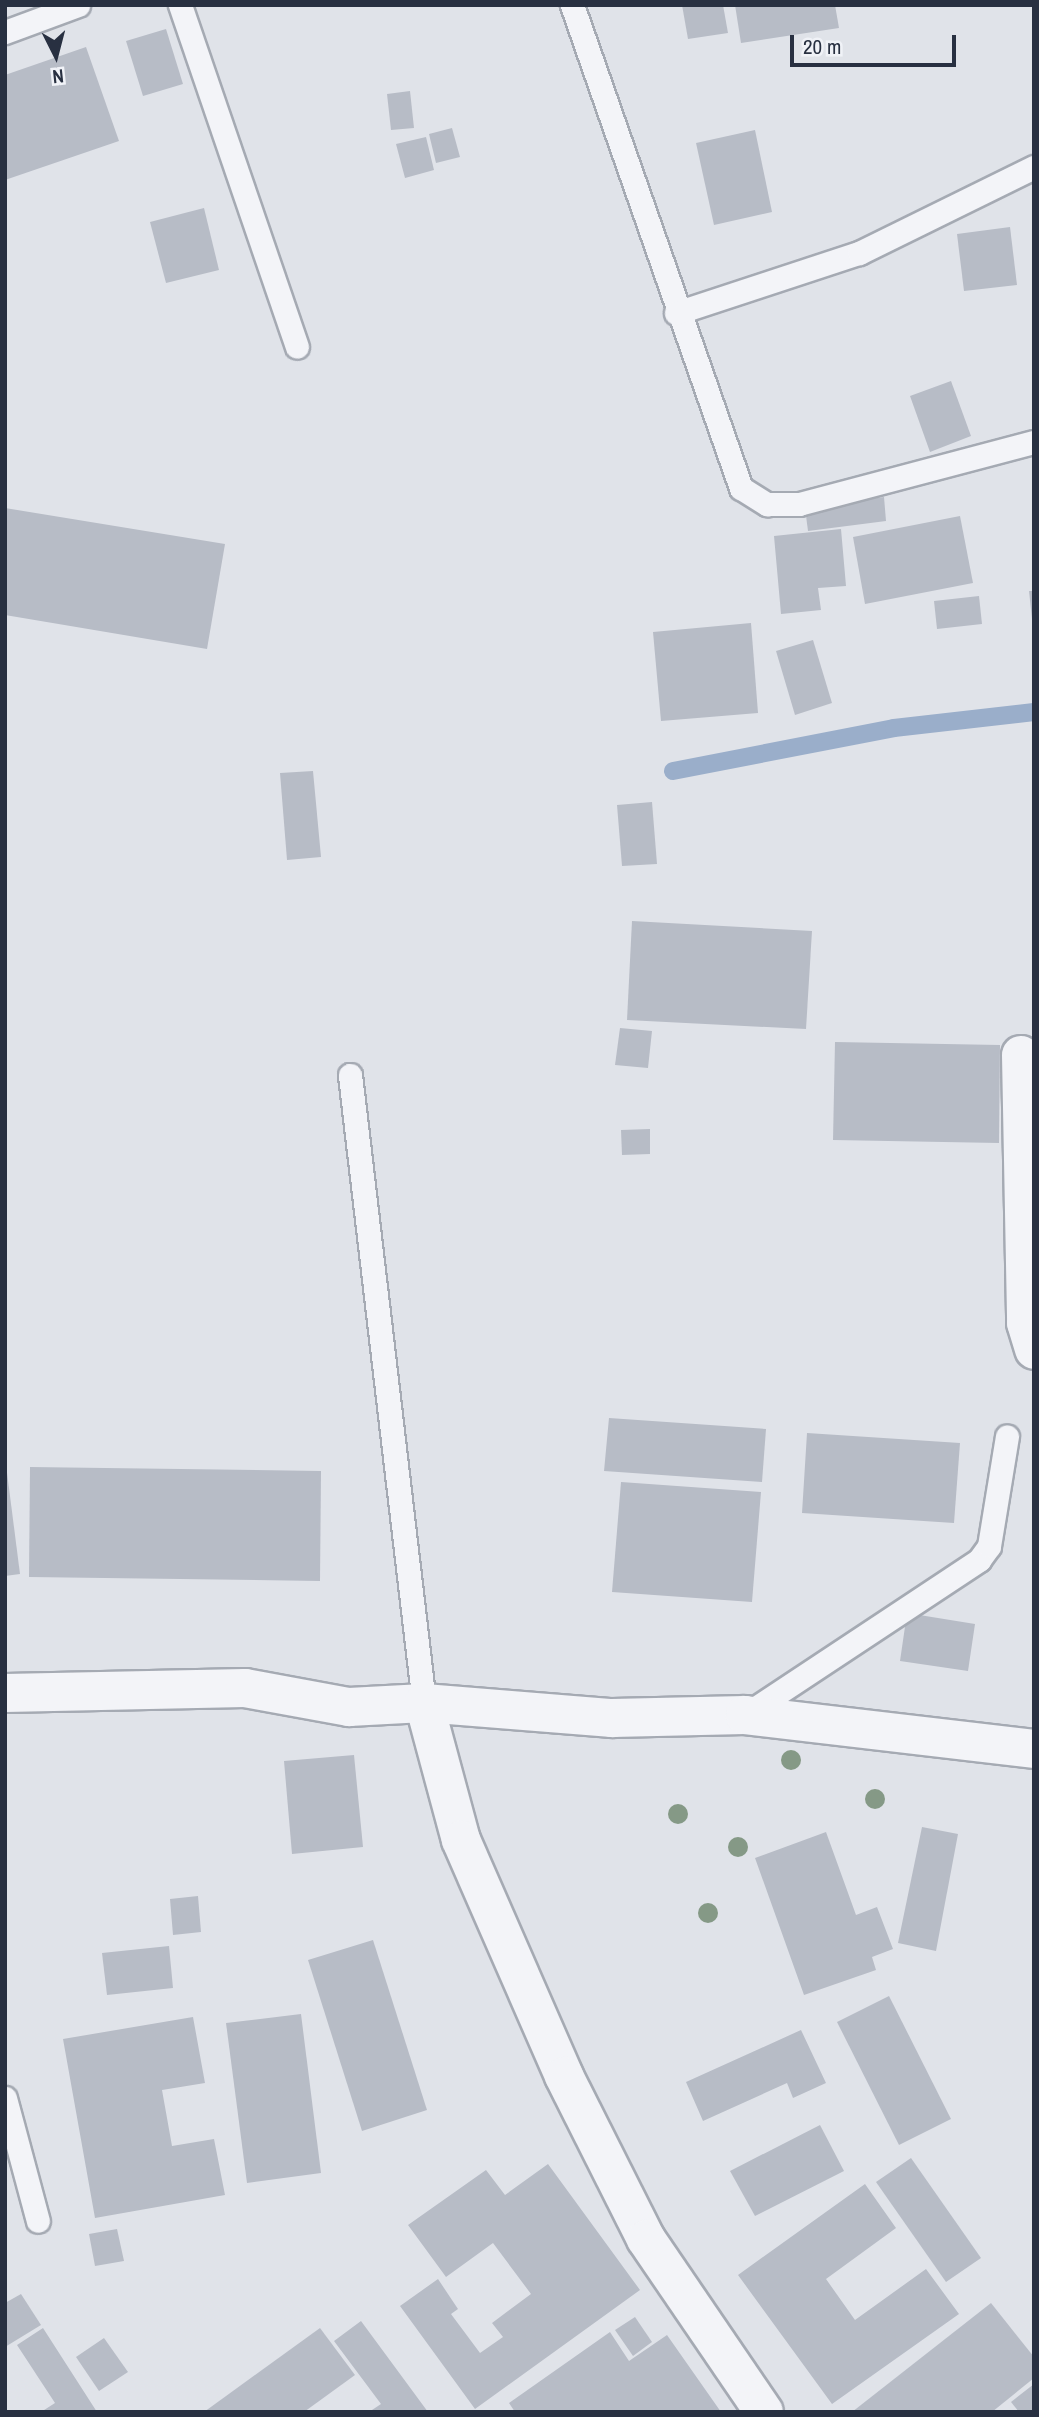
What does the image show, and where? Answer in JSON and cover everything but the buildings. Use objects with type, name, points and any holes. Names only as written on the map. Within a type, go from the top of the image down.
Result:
[{"type":"street","points":[[1021,1055],[1026,1323],[1034,1350]]},
{"type":"street","points":[[5,1693],[245,1688],[349,1707],[424,1703],[612,1718],[745,1714],[1034,1749]]},
{"type":"street","points":[[424,1703],[461,1840],[564,2076],[646,2239],[764,2412]]},
{"type":"lane","points":[[5,32],[78,5]]},
{"type":"lane","points":[[180,5],[297,346]]},
{"type":"lane","points":[[572,5],[676,313],[741,488],[767,504],[799,504],[1034,442]]},
{"type":"lane","points":[[676,313],[859,253],[1034,167]]},
{"type":"lane","points":[[350,1075],[424,1703]]},
{"type":"lane","points":[[745,1714],[979,1560],[989,1546],[1007,1437]]},
{"type":"lane","points":[[5,2098],[38,2221]]},
{"type":"waterway","points":[[673,771],[894,728],[1034,712]]}]
